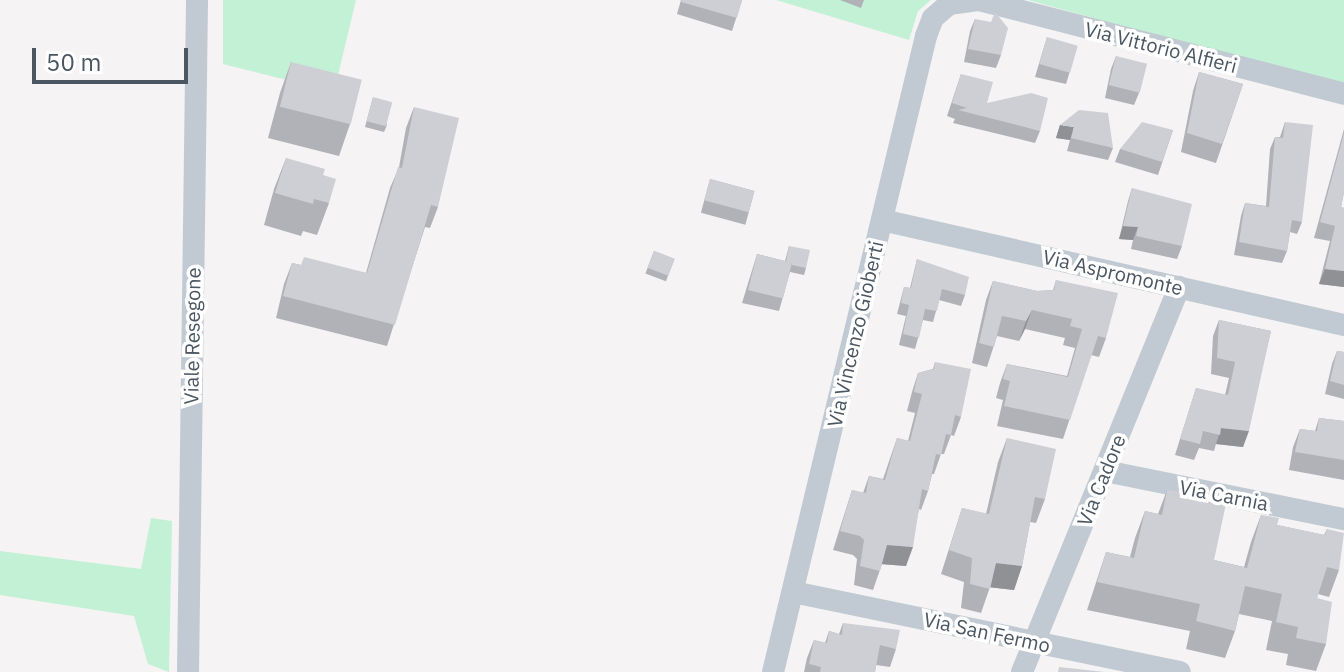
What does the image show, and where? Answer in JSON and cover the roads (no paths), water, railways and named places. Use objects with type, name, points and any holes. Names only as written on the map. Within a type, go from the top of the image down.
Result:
[{"type":"street","name":"Viale Resegone","points":[[188,672],[197,0]]},
{"type":"street","name":"Via Vittorio Alfieri","points":[[949,4],[978,0],[1344,94]]},
{"type":"street","name":"Via Vincenzo Gioberti","points":[[773,672],[926,36],[933,18],[949,4]]},
{"type":"street","name":"Via Aspromonte","points":[[882,220],[1344,325]]},
{"type":"street","name":"Via Cadore","points":[[1022,672],[1179,287]]},
{"type":"street","name":"Via Carnia","points":[[1105,471],[1344,519]]},
{"type":"street","name":"Via San Fermo","points":[[793,592],[1180,672]]}]
